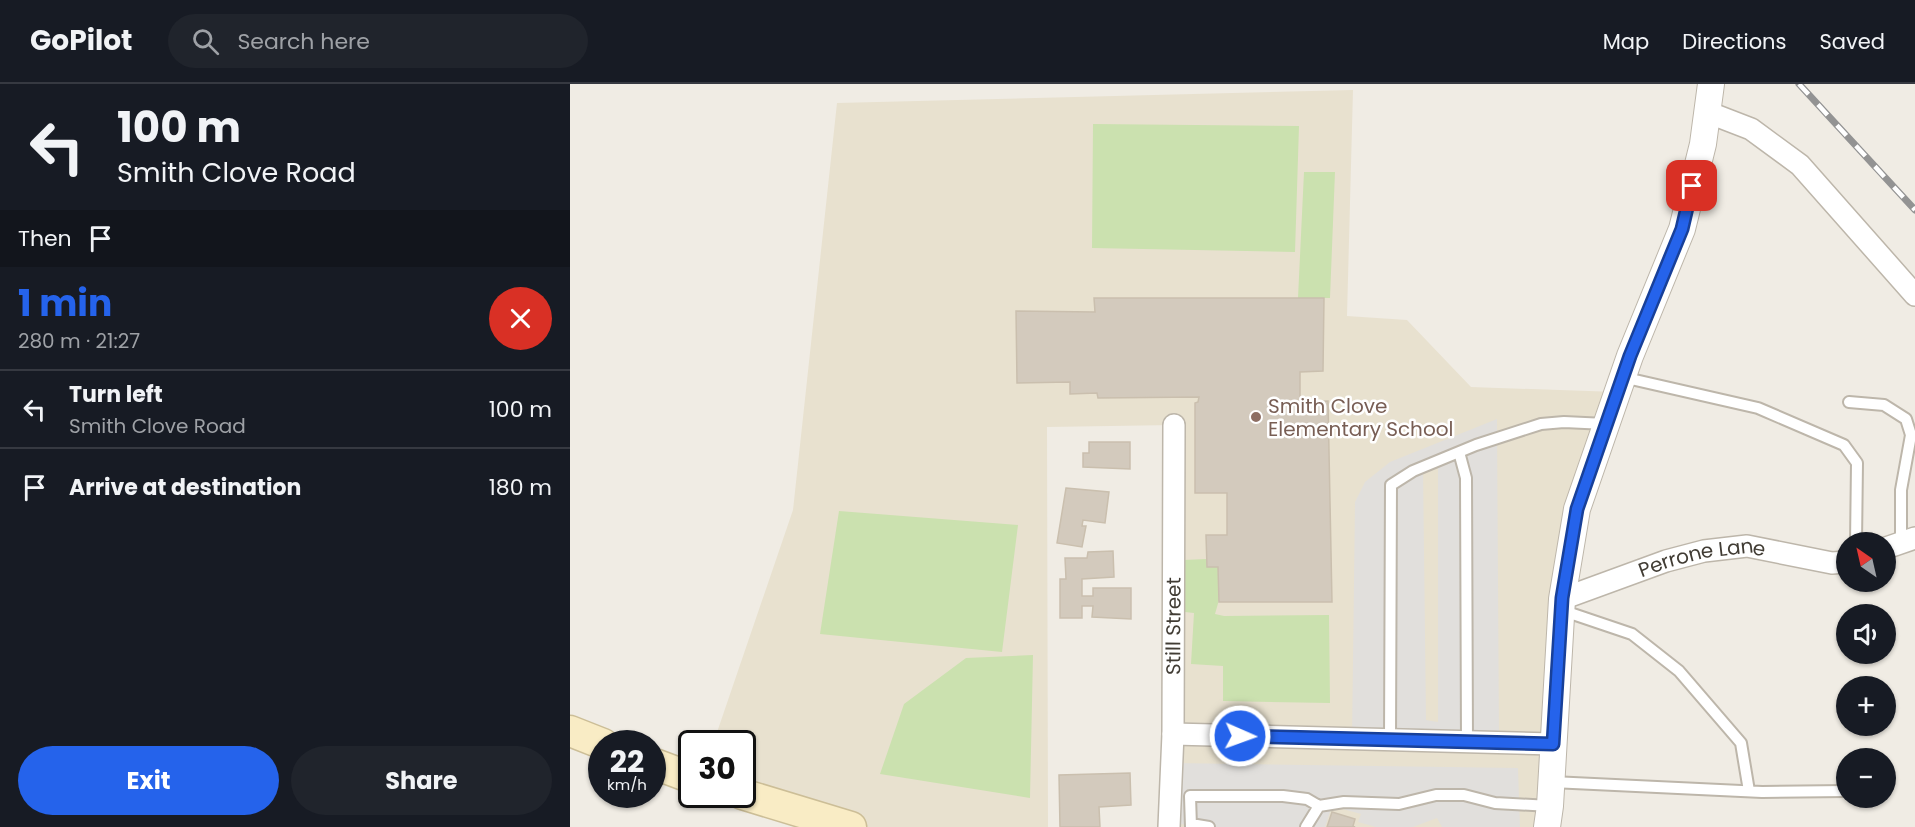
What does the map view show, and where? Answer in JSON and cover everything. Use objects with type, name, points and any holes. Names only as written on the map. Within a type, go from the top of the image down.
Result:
[{"type":"main road","points":[[570,730],[588,738]]},
{"type":"main road","points":[[756,798],[851,827]]},
{"type":"street","points":[[1550,805],[1562,604],[1577,509],[1622,377],[1682,229],[1703,144],[1712,84]]},
{"type":"street","points":[[1707,112],[1751,129],[1800,165],[1915,295]]},
{"type":"street","name":"Still Street","points":[[1169,827],[1180,797],[1173,734],[1174,425]]},
{"type":"street","name":"Perrone Lane","points":[[1562,604],[1666,561],[1704,551],[1747,546],[1836,563]]},
{"type":"street","points":[[1173,734],[1553,744]]},
{"type":"lane","points":[[1622,377],[1758,408],[1844,446],[1857,462],[1856,532]]},
{"type":"lane","points":[[1849,402],[1884,405],[1906,419],[1911,435],[1901,490],[1901,543]]},
{"type":"lane","points":[[1390,740],[1391,485],[1413,471],[1459,452],[1541,424],[1564,422],[1606,424]]},
{"type":"lane","points":[[1459,452],[1466,478],[1467,742]]},
{"type":"lane","points":[[1562,604],[1632,634],[1679,671],[1741,743],[1749,791]]},
{"type":"lane","points":[[1209,827],[1191,826],[1180,797],[1282,796],[1307,799],[1319,806],[1344,802],[1399,804],[1436,795],[1464,795],[1495,803],[1550,805],[1749,791],[1836,791]]},
{"type":"lane","points":[[1306,827],[1319,806]]},
{"type":"shaded area","points":[[1353,90],[1347,316],[1407,320],[1471,387],[1617,392],[1577,509],[1547,827],[1169,827],[1174,425],[1047,427],[1048,827],[852,827],[756,798],[756,730],[718,730],[793,510],[837,103]]},
{"type":"shaded area","points":[[1497,419],[1499,743],[1352,739],[1355,502],[1365,482],[1390,462]],"holes":[[[1438,462],[1438,722],[1426,720],[1423,467]]]},
{"type":"shaded area","points":[[1172,763],[1518,768],[1520,827],[1442,827],[1437,818],[1413,827],[1376,827],[1358,822],[1361,814],[1332,806],[1325,827],[1169,825]]},
{"type":"green space","points":[[1093,124],[1299,126],[1295,252],[1092,248]]},
{"type":"green space","points":[[1304,172],[1335,172],[1330,298],[1298,298]]},
{"type":"green space","points":[[839,511],[1018,525],[1002,652],[820,634]]},
{"type":"green space","points":[[1207,559],[1207,567],[1218,567],[1219,600],[1215,614],[1224,616],[1329,615],[1330,703],[1223,701],[1223,666],[1191,664],[1194,613],[1176,611],[1183,560]]},
{"type":"green space","points":[[1033,655],[1030,798],[880,774],[904,704],[966,658]]},
{"type":"building","points":[[1094,298],[1324,298],[1323,371],[1300,372],[1300,402],[1328,401],[1332,602],[1219,602],[1218,567],[1207,567],[1206,535],[1227,535],[1227,493],[1195,493],[1195,403],[1198,402],[1199,397],[1098,398],[1097,393],[1070,394],[1070,382],[1017,383],[1016,311],[1095,312]]},
{"type":"building","points":[[1089,442],[1130,442],[1130,469],[1083,467],[1083,453],[1089,453]]},
{"type":"building","points":[[1066,488],[1109,492],[1105,523],[1083,520],[1082,526],[1086,526],[1082,547],[1057,543]]},
{"type":"building","points":[[1113,551],[1114,577],[1082,579],[1082,596],[1093,596],[1093,588],[1131,588],[1131,619],[1092,617],[1093,606],[1082,606],[1082,618],[1060,618],[1060,579],[1066,579],[1065,558],[1087,558],[1088,552]]},
{"type":"building","points":[[1130,773],[1131,805],[1099,807],[1100,827],[1060,827],[1059,775]]},
{"type":"building","points":[[1332,812],[1355,819],[1353,826],[1355,827],[1327,827]]},
{"type":"railway","points":[[1799,84],[1915,210]]},
{"type":"place","name":"Smith Clove Elementary School","points":[[1256,417]]},
{"type":"route","points":[[1240,736],[1553,744],[1562,598],[1577,509],[1630,356],[1682,229],[1692,186]]}]
